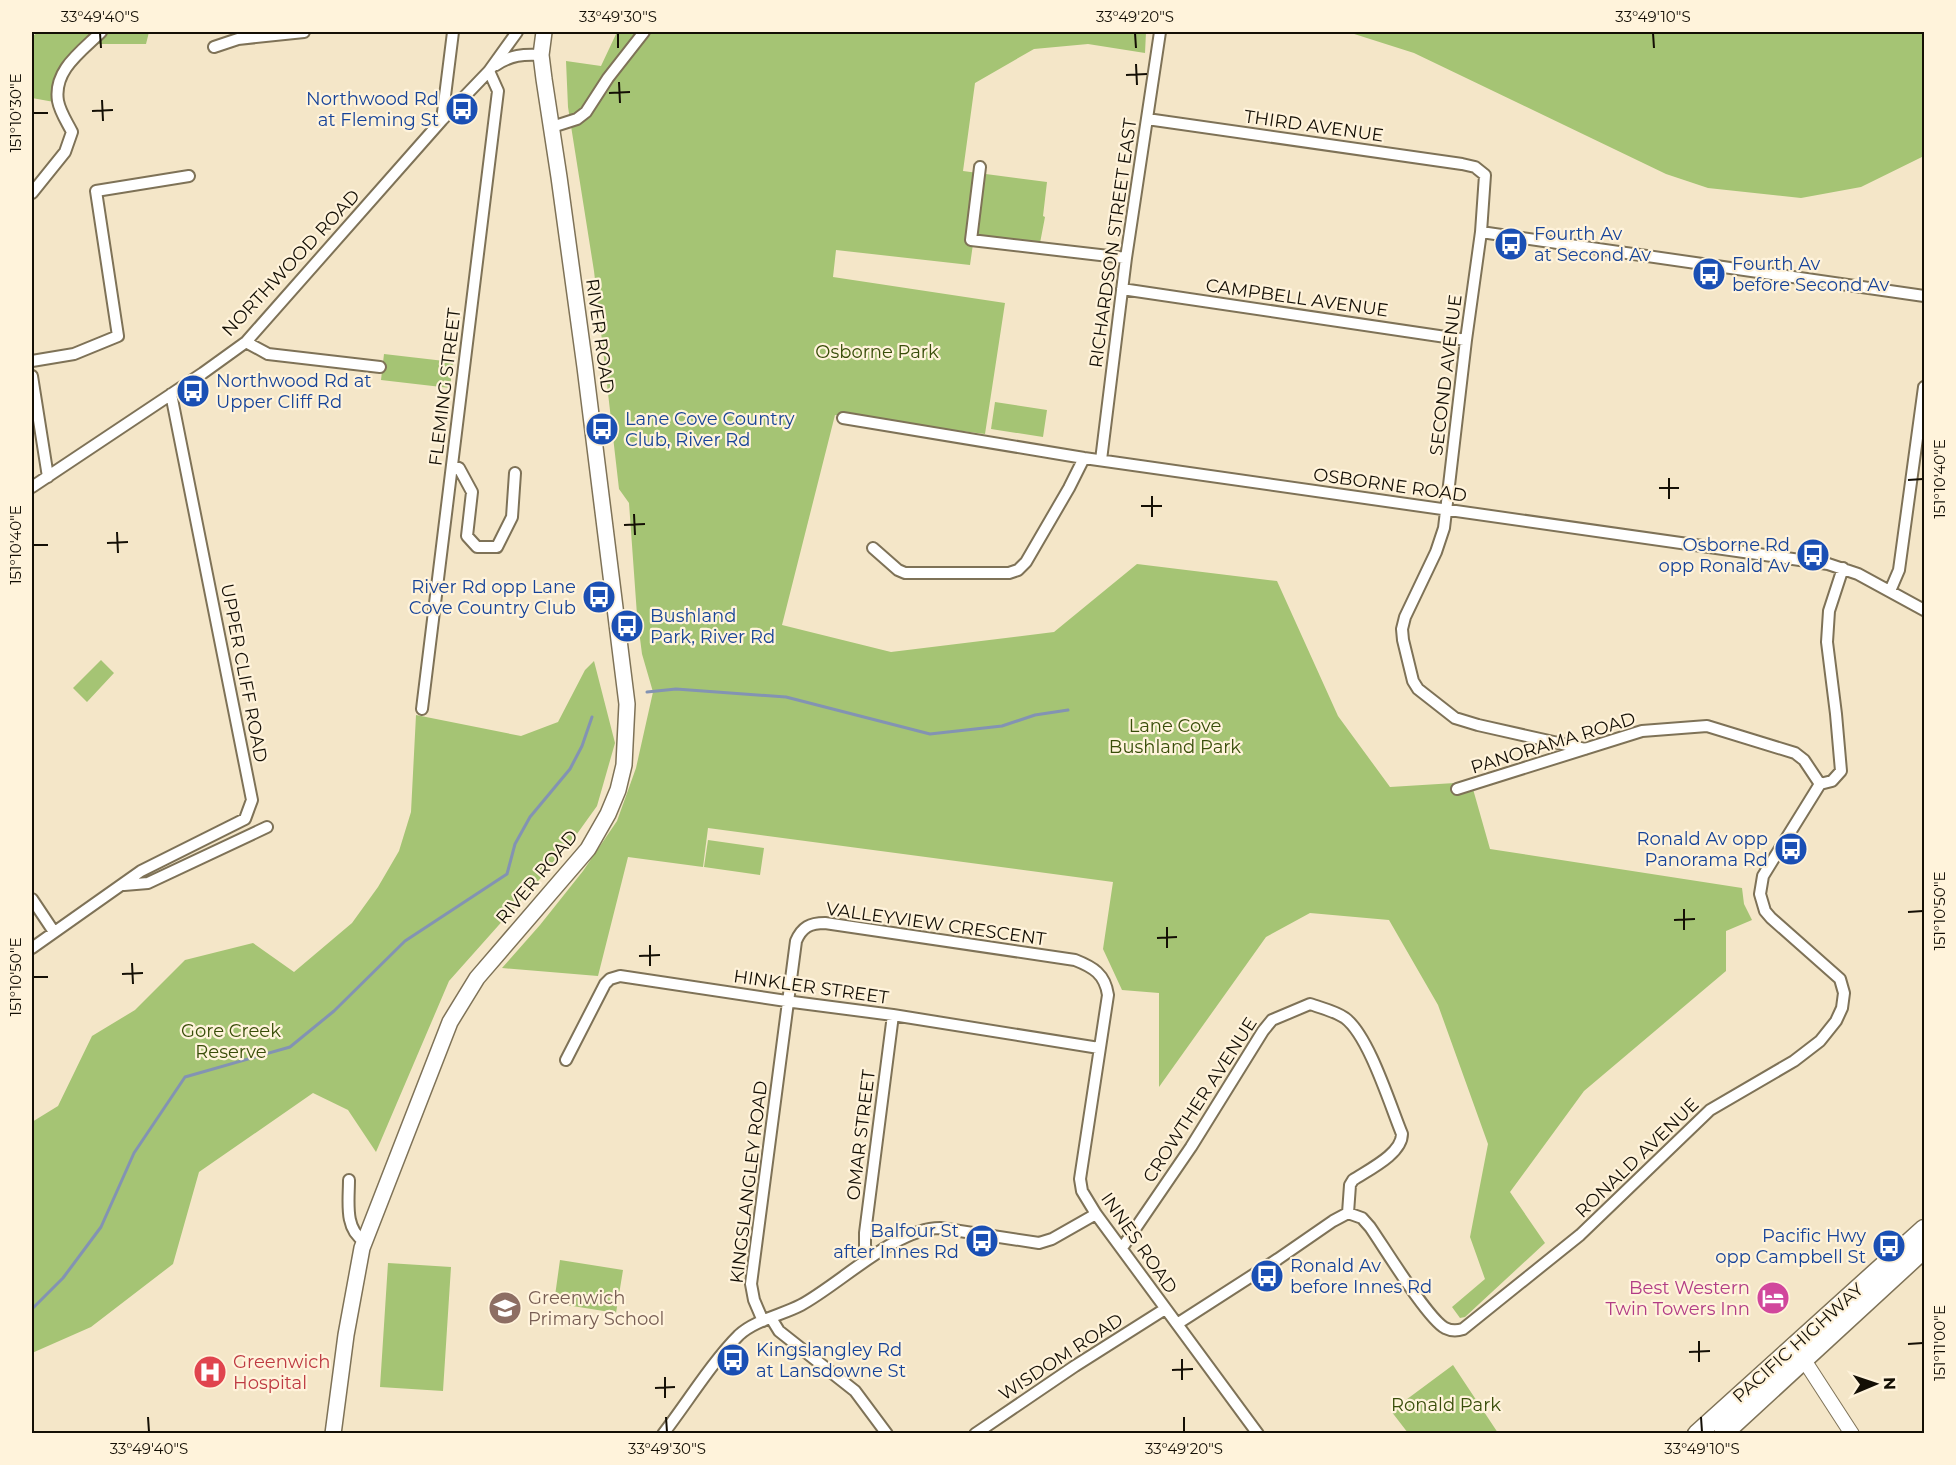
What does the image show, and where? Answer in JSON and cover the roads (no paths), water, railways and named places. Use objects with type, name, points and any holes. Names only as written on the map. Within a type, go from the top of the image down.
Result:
[{"type":"main road","name":"RIVER ROAD","points":[[333,1434],[356,1272],[364,1241],[450,1022],[477,978],[588,849],[608,814],[618,790],[624,765],[627,704],[585,367],[541,55],[544,32]]},
{"type":"main road","name":"PACIFIC HIGHWAY","points":[[1723,1434],[1800,1352],[1924,1228]]},
{"type":"main road","name":"PACIFIC HIGHWAY","points":[[1697,1434],[1924,1249]]},
{"type":"street","points":[[32,193],[65,152],[72,132],[58,101],[58,87],[65,67],[101,32]]},
{"type":"street","points":[[214,47],[238,39],[304,32]]},
{"type":"street","points":[[442,120],[453,32]]},
{"type":"street","name":"NORTHWOOD ROAD","points":[[32,488],[246,342],[442,120],[489,71],[517,32]]},
{"type":"street","points":[[552,127],[578,119],[586,112],[608,78],[644,32]]},
{"type":"street","name":"RICHARDSON STREET EAST","points":[[1101,460],[1126,258],[1160,32]]},
{"type":"street","name":"NORTHWOOD ROAD","points":[[489,71],[508,57],[523,54],[541,55]]},
{"type":"street","name":"FLEMING STREET","points":[[422,709],[498,91],[489,71]]},
{"type":"street","name":"THIRD AVENUE","points":[[1147,119],[1475,166]]},
{"type":"street","name":"SECOND AVENUE","points":[[1475,166],[1485,175],[1481,232],[1447,510],[1436,552],[1405,617],[1402,629],[1413,681],[1418,689],[1455,718],[1585,749]]},
{"type":"street","points":[[980,167],[971,240],[1126,258]]},
{"type":"street","points":[[32,361],[74,354],[118,336],[96,191],[189,176]]},
{"type":"street","points":[[1481,232],[1924,296]]},
{"type":"street","name":"CAMPBELL AVENUE","points":[[1122,289],[1466,340]]},
{"type":"street","points":[[246,342],[268,354],[380,367]]},
{"type":"street","points":[[32,376],[48,477]]},
{"type":"street","points":[[1890,591],[1899,570],[1924,387]]},
{"type":"street","name":"UPPER CLIFF ROAD","points":[[32,948],[141,871],[245,819],[252,800],[171,394]]},
{"type":"street","name":"OSBORNE ROAD","points":[[843,418],[1084,458],[1828,564],[1843,568],[1924,610]]},
{"type":"street","points":[[873,548],[898,570],[905,573],[1009,573],[1018,570],[1026,562],[1084,458]]},
{"type":"street","points":[[452,466],[459,468],[472,492],[467,536],[477,548],[497,547],[512,517],[515,473]]},
{"type":"street","name":"RONALD AVENUE","points":[[1348,1213],[1362,1218],[1370,1227],[1423,1304],[1440,1324],[1455,1331],[1463,1329],[1580,1235],[1710,1110],[1794,1061],[1813,1048],[1826,1034],[1840,1014],[1844,1001],[1840,979],[1765,911],[1760,885],[1768,866],[1820,784],[1832,781],[1840,771],[1827,642],[1829,611],[1843,568]]},
{"type":"street","name":"PANORAMA ROAD","points":[[1457,789],[1642,731],[1707,726],[1795,753],[1804,760],[1820,784]]},
{"type":"street","name":"UPPER CLIFF ROAD","points":[[121,885],[147,883],[267,827]]},
{"type":"street","points":[[32,899],[54,932]]},
{"type":"street","name":"VALLEYVIEW CRESCENT","points":[[787,1001],[795,941],[805,927],[814,923],[1075,960],[1088,965],[1100,974]]},
{"type":"street","name":"INNES ROAD","points":[[1100,974],[1106,985],[1107,995],[1080,1179],[1082,1191],[1096,1214],[1258,1434]]},
{"type":"street","name":"HINKLER STREET","points":[[566,1060],[601,990],[610,979],[615,977],[893,1015],[1099,1048]]},
{"type":"street","name":"KINGSLANGLEY ROAD","points":[[767,1320],[754,1300],[751,1284],[787,1001]]},
{"type":"street","name":"CROWTHER AVENUE","points":[[1122,1248],[1191,1147],[1263,1030],[1272,1020],[1310,1004],[1344,1017],[1359,1035],[1369,1053],[1402,1134],[1402,1140],[1396,1151],[1353,1180],[1350,1185],[1348,1213]]},
{"type":"street","name":"OMAR STREET","points":[[869,1258],[865,1246],[865,1233],[893,1015]]},
{"type":"street","points":[[349,1180],[350,1224],[355,1235],[364,1241]]},
{"type":"street","points":[[1177,1324],[1348,1213]]},
{"type":"street","points":[[663,1434],[739,1336],[801,1304],[869,1258],[918,1231],[940,1228],[1039,1243],[1052,1239],[1096,1214]]},
{"type":"street","name":"WISDOM ROAD","points":[[975,1434],[1075,1366],[1166,1309]]},
{"type":"street","points":[[767,1320],[855,1391],[887,1434]]},
{"type":"street","points":[[1800,1352],[1851,1434]]},
{"type":"waterway","points":[[647,692],[676,689],[786,697],[930,734],[1002,726],[1035,715],[1068,710]]},
{"type":"waterway","points":[[32,1309],[63,1278],[101,1227],[134,1153],[185,1077],[290,1047],[334,1011],[405,941],[507,874],[515,844],[530,817],[570,769],[582,746],[592,717]]},
{"type":"place","name":"Northwood Rd at Fleming St","points":[[462,109]]},
{"type":"place","name":"Fourth Av at Second Av","points":[[1511,244]]},
{"type":"place","name":"Fourth Av before Second Av","points":[[1709,274]]},
{"type":"place","name":"Northwood Rd at Upper Cliff Rd","points":[[193,391]]},
{"type":"place","name":"Lane Cove Country Club, River Rd","points":[[602,429]]},
{"type":"place","name":"Osborne Rd opp Ronald Av","points":[[1813,555]]},
{"type":"place","name":"River Rd opp Lane Cove Country Club","points":[[599,597]]},
{"type":"place","name":"Bushland Park, River Rd","points":[[627,626]]},
{"type":"place","name":"Ronald Av opp Panorama Rd","points":[[1791,849]]},
{"type":"place","name":"Balfour St after Innes Rd","points":[[982,1241]]},
{"type":"place","name":"Pacific Hwy opp Campbell St","points":[[1889,1246]]},
{"type":"place","name":"Ronald Av before Innes Rd","points":[[1267,1276]]},
{"type":"place","name":"Best Western Twin Towers Inn","points":[[1773,1298]]},
{"type":"place","name":"Greenwich Primary School","points":[[505,1308]]},
{"type":"place","name":"Kingslangley Rd at Lansdowne St","points":[[733,1360]]},
{"type":"place","name":"Greenwich Hospital","points":[[210,1372]]},
{"type":"park label","name":"Osborne Park","points":[[877,352]]},
{"type":"park label","name":"Lane Cove Bushland Park","points":[[1175,736]]},
{"type":"park label","name":"Gore Creek Reserve","points":[[231,1041]]},
{"type":"park label","name":"Ronald Park","points":[[1446,1405]]}]
